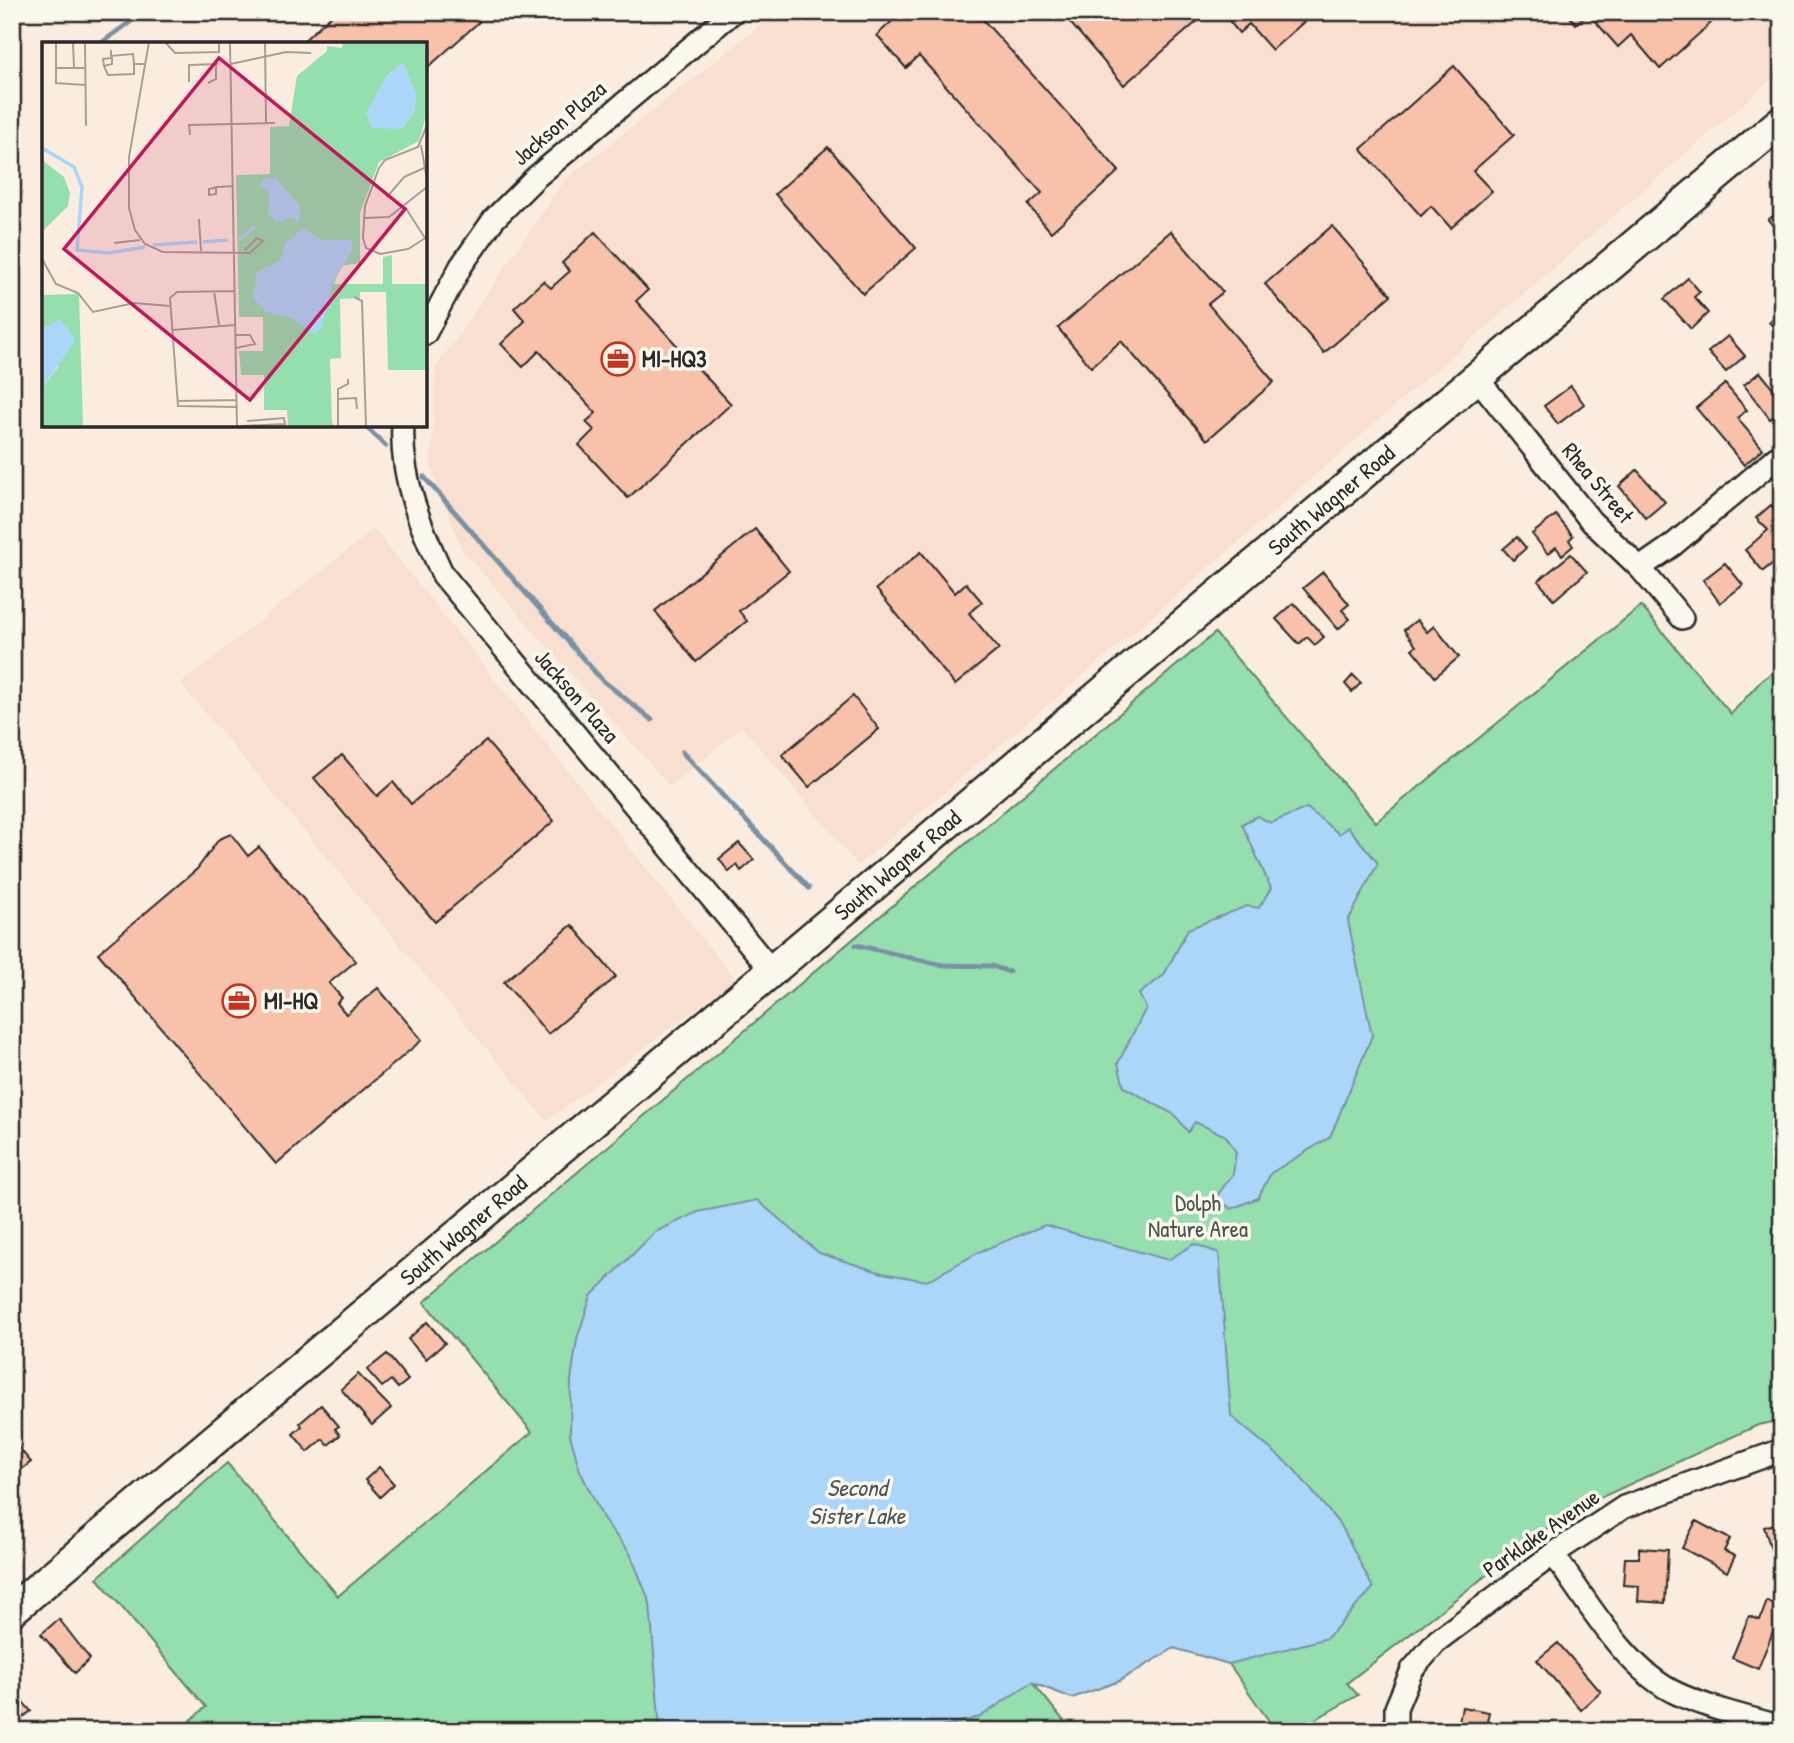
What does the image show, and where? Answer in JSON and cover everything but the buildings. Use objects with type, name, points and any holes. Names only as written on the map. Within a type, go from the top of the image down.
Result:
[{"type":"main road","name":"South Wagner Road","points":[[12,1610],[1782,121]]},
{"type":"street","name":"Jackson Plaza","points":[[427,330],[461,266],[494,219],[535,178],[733,12]]},
{"type":"street","name":"Rhea Street","points":[[1478,379],[1591,521],[1640,568],[1682,618]]},
{"type":"street","name":"Jackson Plaza","points":[[403,427],[406,471],[419,524],[443,575],[772,971]]},
{"type":"street","points":[[1640,568],[1673,545],[1782,453]]},
{"type":"street","name":"Parklake Avenue","points":[[1396,1731],[1396,1708],[1412,1670],[1438,1640],[1553,1554],[1624,1507],[1782,1450]]},
{"type":"street","points":[[1553,1554],[1619,1646],[1649,1674],[1676,1693],[1782,1727]]},
{"type":"shaded area","points":[[777,12],[1782,12],[1782,70],[1133,633],[858,865],[742,727],[670,786],[462,550],[431,467],[435,369],[565,180]]},
{"type":"shaded area","points":[[374,529],[735,979],[547,1121],[181,684]]},
{"type":"green space","name":"Dolph Nature Area","points":[[1641,606],[1731,714],[1761,681],[1782,665],[1782,1420],[1758,1425],[1567,1513],[1347,1683],[1358,1695],[1295,1731],[1276,1731],[1229,1664],[1174,1648],[1119,1681],[1072,1698],[1033,1683],[1072,1731],[178,1731],[206,1707],[97,1578],[227,1463],[338,1596],[532,1432],[424,1302],[1215,633],[1376,822]]},
{"type":"water","points":[[1307,808],[1339,834],[1348,827],[1378,863],[1348,921],[1372,1036],[1330,1137],[1271,1173],[1258,1198],[1231,1209],[1216,1197],[1233,1174],[1236,1152],[1226,1136],[1195,1122],[1188,1132],[1175,1115],[1124,1087],[1118,1063],[1146,1008],[1139,994],[1164,975],[1188,929],[1247,906],[1259,908],[1271,888],[1242,824],[1257,816],[1271,823]]},
{"type":"water","name":"Second Sister Lake","points":[[757,1200],[819,1253],[882,1273],[927,1281],[981,1251],[1045,1225],[1168,1260],[1194,1244],[1219,1253],[1231,1416],[1293,1468],[1342,1527],[1373,1588],[1327,1638],[1229,1664],[1174,1648],[1119,1681],[1072,1698],[1032,1682],[980,1717],[925,1731],[660,1731],[650,1603],[630,1553],[605,1522],[580,1471],[570,1435],[571,1380],[577,1339],[591,1296],[655,1232],[698,1212]]},
{"type":"waterway","points":[[103,42],[144,12]]},
{"type":"waterway","points":[[366,427],[386,446]]},
{"type":"waterway","points":[[424,477],[602,680],[652,720]]},
{"type":"waterway","points":[[682,752],[809,888]]},
{"type":"waterway","points":[[856,945],[942,965],[992,966],[1009,972]]},
{"type":"place","name":"MI-HQ3","points":[[618,359]]},
{"type":"place","name":"MI-HQ","points":[[239,1001]]}]
